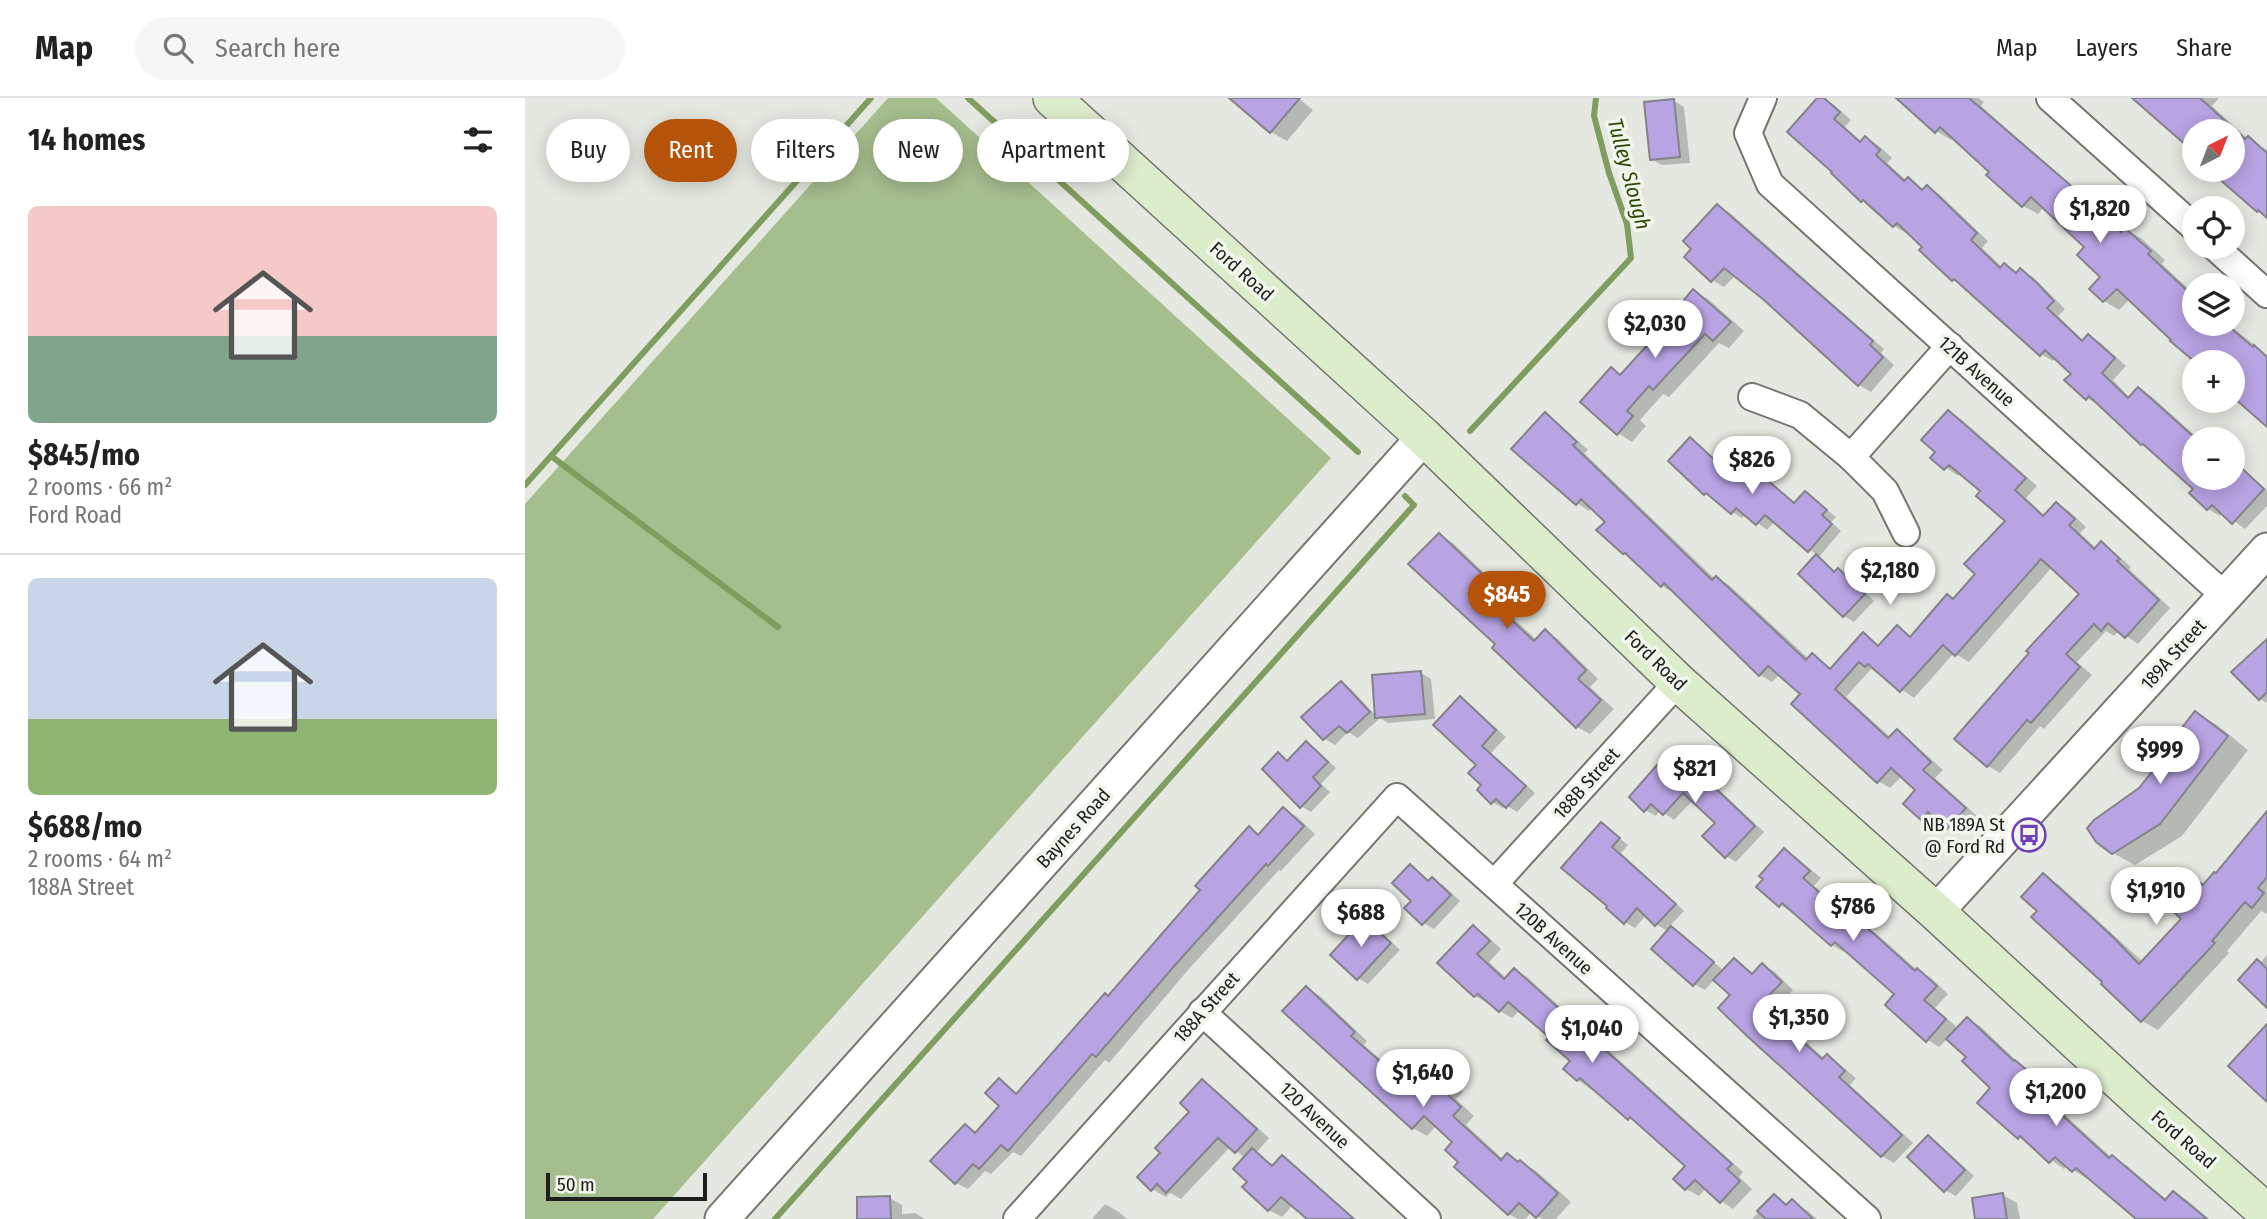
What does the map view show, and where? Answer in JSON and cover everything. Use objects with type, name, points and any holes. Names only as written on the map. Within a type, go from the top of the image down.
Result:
[{"type":"main road","name":"Ford Road","points":[[1052,98],[1424,437],[1678,682],[2267,1213]]},
{"type":"street","name":"121B Avenue","points":[[1763,98],[1748,133],[1770,184],[2225,596]]},
{"type":"street","points":[[2050,98],[2182,216]]},
{"type":"street","points":[[2228,259],[2267,294]]},
{"type":"street","points":[[1851,457],[1950,346]]},
{"type":"street","points":[[1752,397],[1800,415],[1851,457],[1885,491],[1906,533]]},
{"type":"street","name":"Baynes Road","points":[[722,1219],[1424,437]]},
{"type":"street","name":"189A Street","points":[[1936,912],[2267,550]]},
{"type":"street","name":"188B Street","points":[[1495,884],[1678,682]]},
{"type":"street","name":"120B Avenue","points":[[1397,797],[1867,1219]]},
{"type":"street","name":"188A Street","points":[[1017,1219],[1397,797]]},
{"type":"street","name":"120 Avenue","points":[[1202,1012],[1427,1219]]},
{"type":"green space","points":[[888,98],[936,98],[959,119],[873,119],[873,182],[963,182],[963,123],[977,135],[977,182],[1028,182],[1331,458],[653,1219],[525,1219],[525,504],[813,182],[859,182],[859,130]]},
{"type":"building","points":[[1229,98],[1300,98],[1270,133]]},
{"type":"building","points":[[1817,98],[1824,98],[1840,112],[1834,119],[1860,142],[1865,136],[1880,150],[1876,155],[1904,181],[1908,177],[1922,190],[1927,185],[1977,233],[1971,240],[2000,268],[2004,263],[2016,273],[2020,268],[2054,301],[2047,308],[2082,341],[2088,334],[2115,358],[2102,373],[2128,398],[2138,387],[2183,427],[2182,479],[2089,396],[2086,400],[2064,380],[2071,374],[2045,350],[2040,356],[1954,279],[1952,281],[1919,250],[1922,247],[1897,223],[1893,227],[1863,200],[1861,202],[1787,132]]},
{"type":"building","points":[[1896,98],[1969,98],[2121,232],[2125,228],[2151,251],[2148,254],[2182,286],[2182,336],[2240,336],[2267,357],[2267,427],[2245,408],[2245,350],[2182,351],[2117,289],[2103,302],[2089,289],[2100,277],[2077,255],[2084,247],[2031,197],[2022,207],[1986,175],[1989,172],[1940,127],[1935,133]]},
{"type":"building","points":[[2132,98],[2200,98],[2223,119],[2182,119],[2182,142]]},
{"type":"building","points":[[1674,99],[1680,157],[1650,160],[1644,102]]},
{"type":"building","points":[[2248,136],[2267,153],[2267,218],[2245,202],[2245,196],[2239,196],[2223,182],[2245,182],[2245,139]]},
{"type":"building","points":[[1717,204],[1873,341],[1870,345],[1883,357],[1858,386],[1764,300],[1724,268],[1711,282],[1684,257],[1691,249],[1683,241]]},
{"type":"building","points":[[1693,289],[1731,322],[1713,341],[1705,334],[1653,390],[1649,386],[1627,411],[1633,416],[1617,435],[1580,402],[1611,367],[1620,375],[1663,328],[1655,321],[1673,301],[1679,306]]},
{"type":"building","points":[[1948,410],[2026,478],[2015,490],[2043,516],[2056,502],[2075,519],[2069,525],[2094,549],[2101,541],[2120,559],[2117,561],[2159,600],[2125,638],[2108,623],[2101,631],[2094,624],[2066,654],[2080,667],[2031,723],[2027,720],[1987,767],[1954,739],[2029,653],[2026,651],[2079,594],[2041,559],[1955,656],[1943,645],[1900,692],[1868,664],[1865,667],[1859,662],[1835,689],[1888,738],[1897,729],[1931,762],[1923,770],[1966,808],[1947,829],[1928,812],[1921,820],[1903,804],[1915,790],[1891,768],[1877,783],[1791,704],[1800,694],[1768,666],[1759,676],[1664,583],[1661,587],[1596,530],[1605,522],[1581,499],[1576,505],[1511,449],[1545,412],[1577,442],[1573,445],[1712,580],[1716,576],[1806,660],[1812,653],[1830,669],[1863,632],[1878,646],[1897,625],[1910,637],[1947,594],[1953,599],[1975,574],[1964,564],[2005,521],[1976,496],[1980,491],[1949,465],[1944,470],[1930,458],[1935,452],[1921,440]]},
{"type":"building","points":[[1690,437],[1737,481],[1751,466],[1794,503],[1805,491],[1827,510],[1822,515],[1832,524],[1808,552],[1765,515],[1756,525],[1736,508],[1731,514],[1706,493],[1704,495],[1668,461]]},
{"type":"building","points":[[2245,471],[2264,489],[2232,524],[2212,505],[2207,510],[2189,493],[2192,490],[2245,490]]},
{"type":"building","points":[[1439,533],[1494,585],[1488,591],[1494,596],[1490,600],[1534,641],[1545,629],[1586,670],[1578,679],[1601,700],[1576,728],[1492,648],[1495,644],[1408,564]]},
{"type":"building","points":[[1816,554],[1834,572],[1838,568],[1865,594],[1843,617],[1798,574]]},
{"type":"building","points":[[2267,639],[2267,692],[2259,700],[2231,672]]},
{"type":"building","points":[[1421,671],[1425,714],[1375,718],[1372,675]]},
{"type":"building","points":[[1341,681],[1370,712],[1347,733],[1339,726],[1323,740],[1301,717]]},
{"type":"building","points":[[1460,696],[1496,730],[1482,746],[1526,786],[1506,808],[1496,799],[1491,804],[1477,790],[1481,785],[1468,773],[1476,765],[1433,725]]},
{"type":"building","points":[[2195,711],[2228,736],[2160,824],[2112,854],[2096,842],[2087,828],[2139,788],[2154,769],[2152,766]]},
{"type":"building","points":[[1306,741],[1328,762],[1313,777],[1321,786],[1300,808],[1262,769],[1278,752],[1287,761]]},
{"type":"building","points":[[1688,762],[1755,826],[1725,858],[1702,836],[1715,823],[1683,793],[1663,815],[1651,804],[1644,812],[1629,797],[1657,765],[1672,779]]},
{"type":"building","points":[[1283,807],[1304,826],[1268,866],[1266,864],[1096,1057],[1092,1054],[1008,1151],[1001,1145],[979,1169],[973,1164],[955,1184],[930,1161],[965,1124],[975,1133],[999,1106],[985,1093],[999,1078],[1016,1094],[1105,993],[1108,996],[1200,890],[1195,886],[1249,826],[1258,835]]},
{"type":"building","points":[[2267,811],[2267,877],[2258,888],[2264,893],[2252,908],[2245,902],[2212,941],[2215,943],[2141,1022],[2031,917],[2037,911],[2021,897],[2043,873],[2139,964],[2181,919],[2173,911],[2198,881],[2203,885],[2216,873]]},
{"type":"building","points":[[1601,822],[1620,838],[1612,847],[1676,904],[1655,926],[1637,908],[1624,924],[1606,908],[1607,906],[1561,868]]},
{"type":"building","points":[[1784,848],[1810,871],[1803,878],[1861,929],[1864,925],[1915,971],[1917,968],[1937,986],[1924,1000],[1946,1019],[1926,1042],[1885,1005],[1894,994],[1835,942],[1831,946],[1782,903],[1779,907],[1756,887],[1763,879],[1759,876]]},
{"type":"building","points":[[1410,864],[1428,881],[1432,877],[1451,895],[1422,925],[1404,908],[1411,901],[1392,883]]},
{"type":"building","points":[[1364,918],[1391,943],[1357,980],[1330,955]]},
{"type":"building","points":[[1473,925],[1490,941],[1477,954],[1504,979],[1514,968],[1732,1164],[1727,1169],[1740,1181],[1720,1203],[1695,1180],[1685,1190],[1673,1179],[1685,1166],[1630,1117],[1628,1120],[1580,1078],[1577,1081],[1563,1069],[1570,1061],[1546,1040],[1549,1037],[1508,1002],[1499,1012],[1478,994],[1474,997],[1437,963]]},
{"type":"building","points":[[1671,926],[1714,962],[1693,986],[1651,949]]},
{"type":"building","points":[[1734,958],[1752,974],[1762,963],[1782,982],[1761,1004],[1822,1059],[1827,1054],[1845,1071],[1839,1077],[1902,1135],[1881,1157],[1718,1008],[1730,995],[1713,980]]},
{"type":"building","points":[[2257,959],[2267,969],[2267,1008],[2238,980]]},
{"type":"building","points":[[1306,986],[1355,1032],[1351,1036],[1389,1069],[1395,1062],[1418,1082],[1432,1067],[1450,1083],[1443,1090],[1461,1107],[1453,1116],[1501,1160],[1507,1153],[1518,1162],[1520,1160],[1558,1193],[1536,1218],[1519,1203],[1508,1215],[1454,1167],[1458,1162],[1445,1150],[1452,1142],[1424,1116],[1412,1129],[1282,1011]]},
{"type":"building","points":[[1967,1017],[2014,1061],[2048,1088],[2041,1096],[2109,1158],[2112,1155],[2165,1200],[2173,1191],[2207,1219],[2136,1219],[2076,1168],[2072,1172],[2055,1157],[2049,1163],[2020,1136],[2018,1139],[1977,1103],[1990,1088],[1962,1061],[1966,1057],[1946,1039]]},
{"type":"building","points":[[2267,1024],[2267,1102],[2228,1066]]},
{"type":"building","points":[[1202,1079],[1257,1129],[1235,1153],[1218,1138],[1166,1193],[1157,1184],[1151,1191],[1137,1177],[1160,1153],[1155,1148],[1189,1112],[1180,1103]]},
{"type":"building","points":[[1928,1135],[1965,1170],[1944,1192],[1907,1157]]},
{"type":"building","points":[[1252,1148],[1272,1166],[1282,1155],[1354,1219],[1307,1219],[1281,1197],[1268,1211],[1242,1187],[1247,1182],[1233,1169]]},
{"type":"building","points":[[2003,1193],[2007,1219],[1975,1219],[1972,1198]]},
{"type":"building","points":[[1774,1194],[1786,1205],[1792,1199],[1813,1219],[1766,1219],[1757,1211]]},
{"type":"building","points":[[890,1196],[891,1219],[857,1219],[857,1197]]},
{"type":"waterway","points":[[525,485],[871,98]]},
{"type":"waterway","points":[[968,98],[1358,452]]},
{"type":"waterway","name":"Tulley Slough","points":[[1470,431],[1631,258],[1627,224],[1609,173],[1594,116],[1596,98]]},
{"type":"waterway","points":[[551,456],[778,627]]},
{"type":"waterway","points":[[775,1219],[1414,505],[1405,496]]},
{"type":"place","name":"NB 189A St @ Ford Rd","points":[[2029,835]]}]
